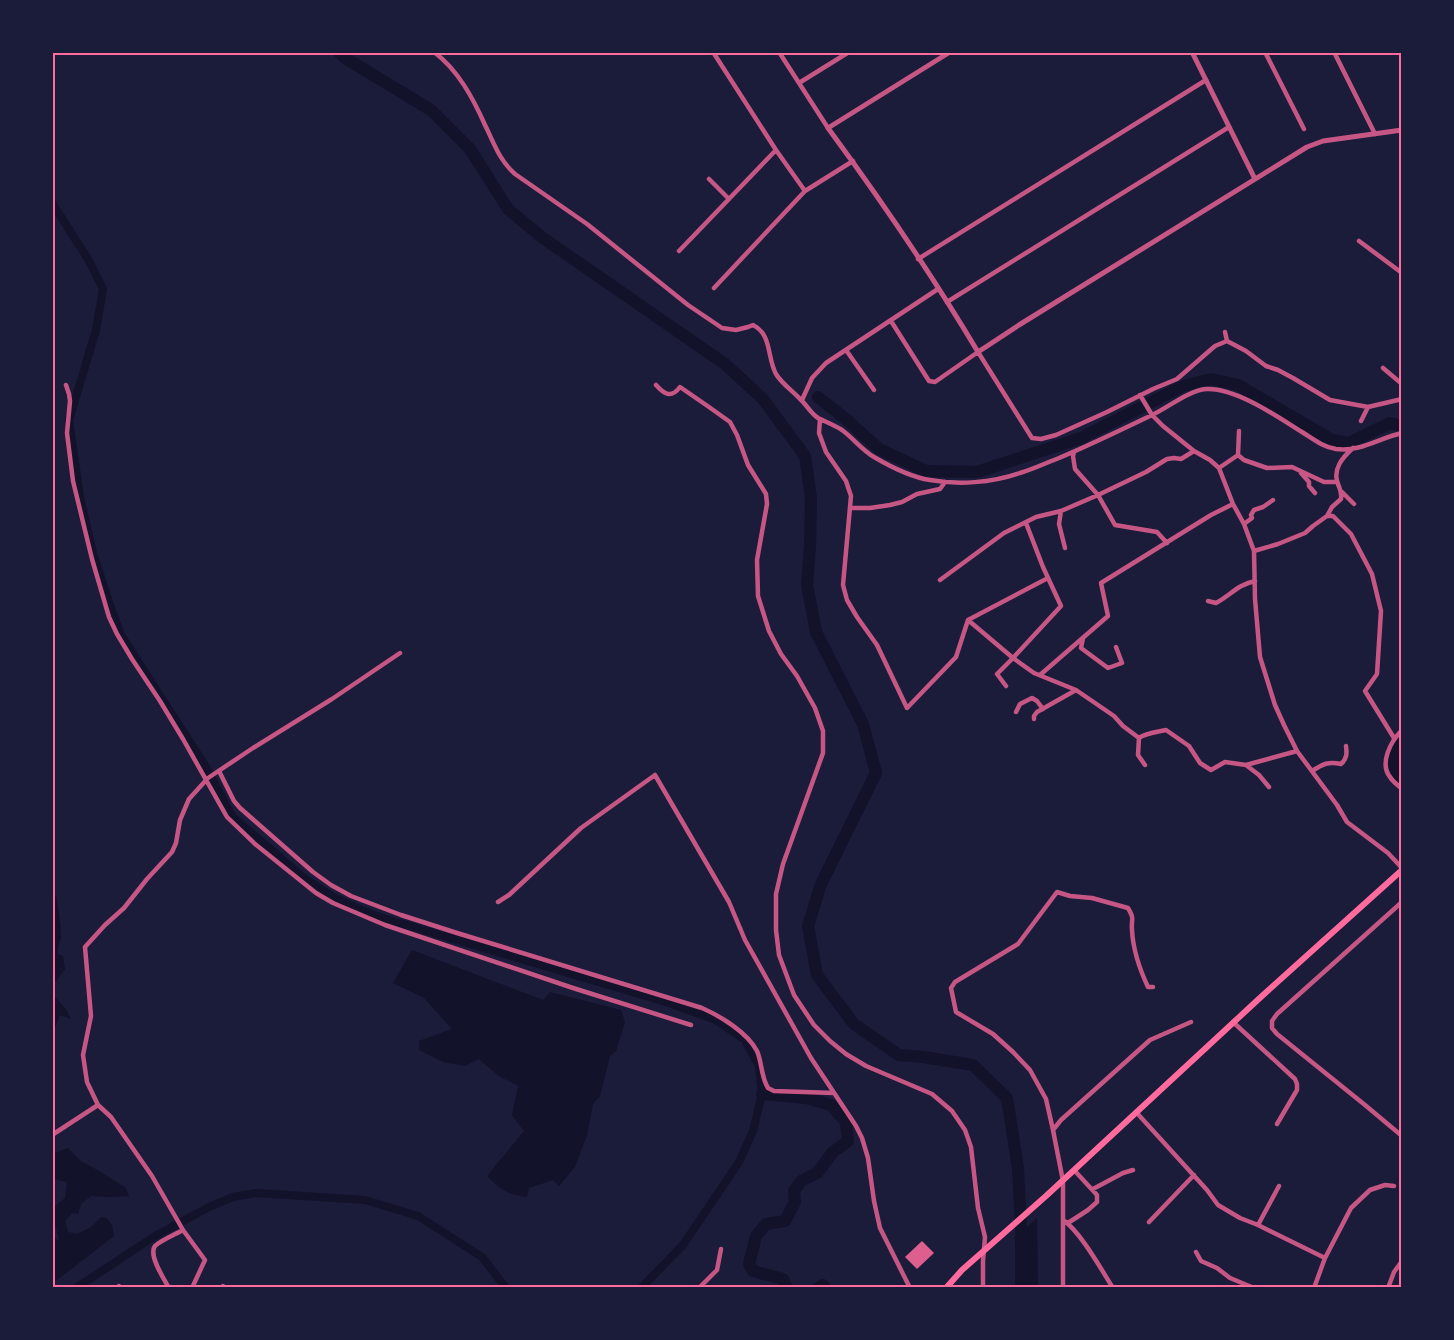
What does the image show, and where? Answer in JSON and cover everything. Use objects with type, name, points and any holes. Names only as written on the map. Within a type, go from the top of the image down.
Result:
[{"type":"main road","points":[[946,1288],[962,1270],[1063,1181],[1402,869]]},
{"type":"street","points":[[434,52],[454,70],[478,110],[500,158],[515,174],[587,224],[688,305],[722,328],[736,330],[753,325],[757,327],[766,338],[770,359],[776,375],[802,400],[810,412],[843,430],[871,455],[915,476],[945,482],[983,481],[1019,474],[1093,444],[1196,391],[1207,389],[1222,391],[1259,405],[1323,445],[1336,449],[1358,448],[1402,433]]},
{"type":"street","points":[[713,52],[776,150],[806,191]]},
{"type":"street","points":[[778,52],[947,302],[1032,438],[1041,439],[1056,435],[1141,397],[1177,379],[1215,346],[1227,341]]},
{"type":"street","points":[[799,83],[848,52]]},
{"type":"street","points":[[828,128],[950,52]]},
{"type":"street","points":[[1192,52],[1255,179]]},
{"type":"street","points":[[1265,52],[1304,129]]},
{"type":"street","points":[[1334,52],[1375,134]]},
{"type":"street","points":[[918,258],[1206,80]]},
{"type":"street","points":[[947,302],[1228,127]]},
{"type":"street","points":[[891,321],[929,381],[935,382],[1018,325],[1307,147],[1323,141],[1402,130]]},
{"type":"street","points":[[679,251],[776,150]]},
{"type":"street","points":[[714,288],[806,191],[852,161]]},
{"type":"street","points":[[710,179],[729,199]]},
{"type":"street","points":[[1359,241],[1402,272]]},
{"type":"street","points":[[802,400],[812,378],[826,363],[938,289]]},
{"type":"street","points":[[1225,332],[1227,341],[1246,351],[1266,366],[1278,370],[1330,400],[1368,407],[1402,399]]},
{"type":"street","points":[[846,350],[874,390]]},
{"type":"street","points":[[1383,368],[1402,384]]},
{"type":"street","points":[[66,385],[70,401],[67,433],[73,482],[109,617],[117,634],[207,779],[226,817],[255,844],[316,893],[333,903],[385,925],[691,1025]]},
{"type":"street","points":[[656,385],[663,393],[670,395],[680,387],[730,422],[748,465],[764,489],[767,500],[757,560],[758,596],[769,631],[815,708],[823,731],[823,754],[783,864],[776,894],[776,930],[779,955],[794,995],[814,1025],[846,1054],[866,1066],[932,1094],[952,1111],[965,1130],[972,1147],[978,1208],[985,1237],[982,1288]]},
{"type":"street","points":[[1141,397],[1152,415],[1194,451],[1210,460],[1219,468],[1233,504],[1244,524],[1254,551],[1255,600],[1260,657],[1275,705],[1297,751],[1337,805],[1347,822],[1388,853],[1402,869]]},
{"type":"street","points":[[1361,421],[1368,407]]},
{"type":"street","points":[[820,419],[819,433],[826,452],[846,481],[851,496],[843,584],[847,600],[877,646],[907,708],[956,657],[968,620],[1048,578]]},
{"type":"street","points":[[1239,431],[1238,454],[1244,460],[1267,468],[1292,467],[1324,482],[1337,482]]},
{"type":"street","points":[[1353,448],[1342,458],[1336,472],[1337,482],[1342,492],[1354,504]]},
{"type":"street","points":[[940,580],[1004,532],[1036,517],[1061,510],[1098,495],[1146,472],[1167,459],[1181,460],[1194,451]]},
{"type":"street","points":[[1074,452],[1075,469],[1098,495],[1115,525],[1156,532],[1168,543]]},
{"type":"street","points":[[1219,468],[1238,454]]},
{"type":"street","points":[[1292,467],[1303,475],[1315,493]]},
{"type":"street","points":[[850,508],[870,508],[902,502],[917,494],[940,489],[945,482]]},
{"type":"street","points":[[1254,551],[1300,535],[1327,516],[1332,507],[1341,500],[1342,492]]},
{"type":"street","points":[[1244,524],[1252,518],[1254,510],[1263,507],[1273,500]]},
{"type":"street","points":[[1040,676],[1108,616],[1102,583],[1211,515],[1233,504]]},
{"type":"street","points":[[1061,510],[1059,524],[1065,548]]},
{"type":"street","points":[[1327,516],[1333,516],[1351,534],[1372,574],[1381,610],[1379,651],[1377,674],[1365,692],[1394,738]]},
{"type":"street","points":[[1006,686],[998,674],[1061,606],[1026,523]]},
{"type":"street","points":[[1208,601],[1216,603],[1235,589],[1255,581]]},
{"type":"street","points":[[968,620],[1034,673],[1076,690],[1114,716],[1123,726],[1139,738]]},
{"type":"street","points":[[1083,638],[1081,648],[1108,668],[1122,663],[1116,646]]},
{"type":"street","points":[[192,1288],[205,1260],[183,1229],[152,1176],[110,1117],[98,1105],[87,1082],[83,1055],[91,1016],[85,947],[124,908],[172,852],[183,813],[190,800],[207,779],[400,654]]},
{"type":"street","points":[[1034,719],[1037,712],[1076,690]]},
{"type":"street","points":[[1016,712],[1020,704],[1032,698],[1043,709]]},
{"type":"street","points":[[1139,738],[1166,730],[1188,746],[1200,763],[1211,770],[1225,762],[1246,765],[1297,751]]},
{"type":"street","points":[[1402,730],[1394,738],[1385,761],[1389,776],[1402,789]]},
{"type":"street","points":[[1139,738],[1138,755],[1145,764]]},
{"type":"street","points":[[1312,771],[1332,762],[1341,764],[1345,761],[1347,754],[1346,746]]},
{"type":"street","points":[[1246,765],[1259,775],[1268,787]]},
{"type":"street","points":[[218,771],[234,801],[240,808],[312,872],[341,891],[401,915],[457,934],[702,1008],[719,1016],[752,1044],[757,1051],[768,1088],[774,1091],[834,1093]]},
{"type":"street","points":[[498,902],[509,896],[581,828],[656,775],[729,902],[745,940],[785,1013],[862,1138],[868,1158],[880,1228],[910,1288]]},
{"type":"street","points":[[1063,1288],[1065,1222],[1063,1181],[1046,1099],[1030,1070],[993,1034],[956,1012],[951,988],[955,982],[1018,944],[1057,892],[1070,896],[1092,898],[1128,908],[1134,918],[1132,930],[1140,970],[1148,987],[1153,987]]},
{"type":"street","points":[[1402,902],[1278,1014],[1272,1021],[1272,1028],[1402,1136]]},
{"type":"street","points":[[1053,1130],[1061,1120],[1150,1040],[1191,1022]]},
{"type":"street","points":[[1234,1022],[1295,1079],[1297,1090],[1277,1124]]},
{"type":"street","points":[[52,1135],[98,1105]]},
{"type":"street","points":[[1136,1112],[1208,1190],[1218,1205],[1240,1218],[1325,1258]]},
{"type":"street","points":[[1065,1222],[1088,1210],[1097,1202],[1097,1195],[1093,1189],[1074,1170]]},
{"type":"street","points":[[1093,1189],[1123,1173],[1133,1170]]},
{"type":"street","points":[[1149,1222],[1194,1175]]},
{"type":"street","points":[[1314,1288],[1325,1258],[1351,1208],[1370,1190],[1385,1185],[1394,1186]]},
{"type":"street","points":[[1258,1225],[1278,1186]]},
{"type":"street","points":[[1065,1222],[1079,1236],[1113,1288]]},
{"type":"street","points":[[169,1288],[153,1252],[156,1246],[183,1229]]},
{"type":"street","points":[[699,1288],[717,1270],[721,1249]]},
{"type":"street","points":[[1196,1252],[1201,1261],[1217,1268],[1230,1278],[1254,1288]]},
{"type":"street","points":[[1388,1288],[1394,1272],[1402,1261]]},
{"type":"shaded area","points":[[56,896],[61,935],[58,954],[63,956],[65,969],[53,985],[53,995],[66,1009],[71,1019],[60,1015],[53,1032],[52,898]]},
{"type":"shaded area","points":[[412,950],[543,1000],[550,992],[621,1010],[625,1022],[616,1051],[610,1056],[600,1096],[593,1104],[587,1135],[575,1167],[559,1186],[553,1180],[529,1188],[527,1197],[505,1191],[487,1176],[524,1131],[512,1115],[518,1086],[499,1076],[479,1059],[465,1066],[443,1062],[419,1050],[419,1041],[452,1029],[424,998],[393,983]]},
{"type":"shaded area","points":[[68,1148],[81,1161],[126,1188],[129,1196],[91,1196],[81,1204],[78,1214],[72,1213],[65,1221],[68,1232],[77,1234],[91,1227],[101,1217],[107,1218],[112,1225],[114,1236],[53,1283],[53,1238],[59,1240],[53,1221],[53,1208],[65,1198],[67,1182],[53,1178],[53,1161],[55,1153]]},
{"type":"shaded area","points":[[1037,1218],[1038,1287],[1015,1287],[1015,1238]]},
{"type":"building","points":[[922,1241],[934,1253],[917,1269],[905,1257]]},
{"type":"waterway","points":[[339,52],[345,58],[431,110],[470,149],[508,209],[543,238],[725,364],[763,399],[805,456],[811,498],[807,585],[816,632],[863,724],[876,773],[821,884],[808,926],[817,975],[854,1024],[899,1055],[973,1065],[1007,1098],[1018,1168],[1022,1248]]},
{"type":"waterway","points":[[52,203],[88,259],[103,289],[96,330],[69,420],[80,497],[93,553],[121,635],[206,767],[232,816],[304,878],[335,898],[373,915],[669,1003],[716,1020],[745,1040],[759,1066],[762,1094],[753,1131],[739,1162],[683,1245],[641,1288]]},
{"type":"waterway","points":[[818,397],[879,449],[926,471],[977,472],[1081,438],[1183,386],[1211,379],[1238,385],[1332,440],[1349,443],[1390,423],[1402,426]]},
{"type":"waterway","points":[[1402,744],[1394,754],[1394,765],[1399,777],[1402,779]]},
{"type":"waterway","points":[[762,1094],[806,1098],[831,1105],[846,1122],[848,1141],[833,1152],[817,1173],[801,1181],[794,1191],[795,1202],[785,1221],[766,1224],[756,1236],[749,1264],[753,1271],[783,1279],[787,1288]]},
{"type":"waterway","points":[[76,1288],[155,1236],[209,1207],[233,1197],[256,1193],[365,1200],[418,1216],[482,1257],[506,1288]]},
{"type":"waterway","points":[[818,1288],[823,1285],[825,1288]]}]
